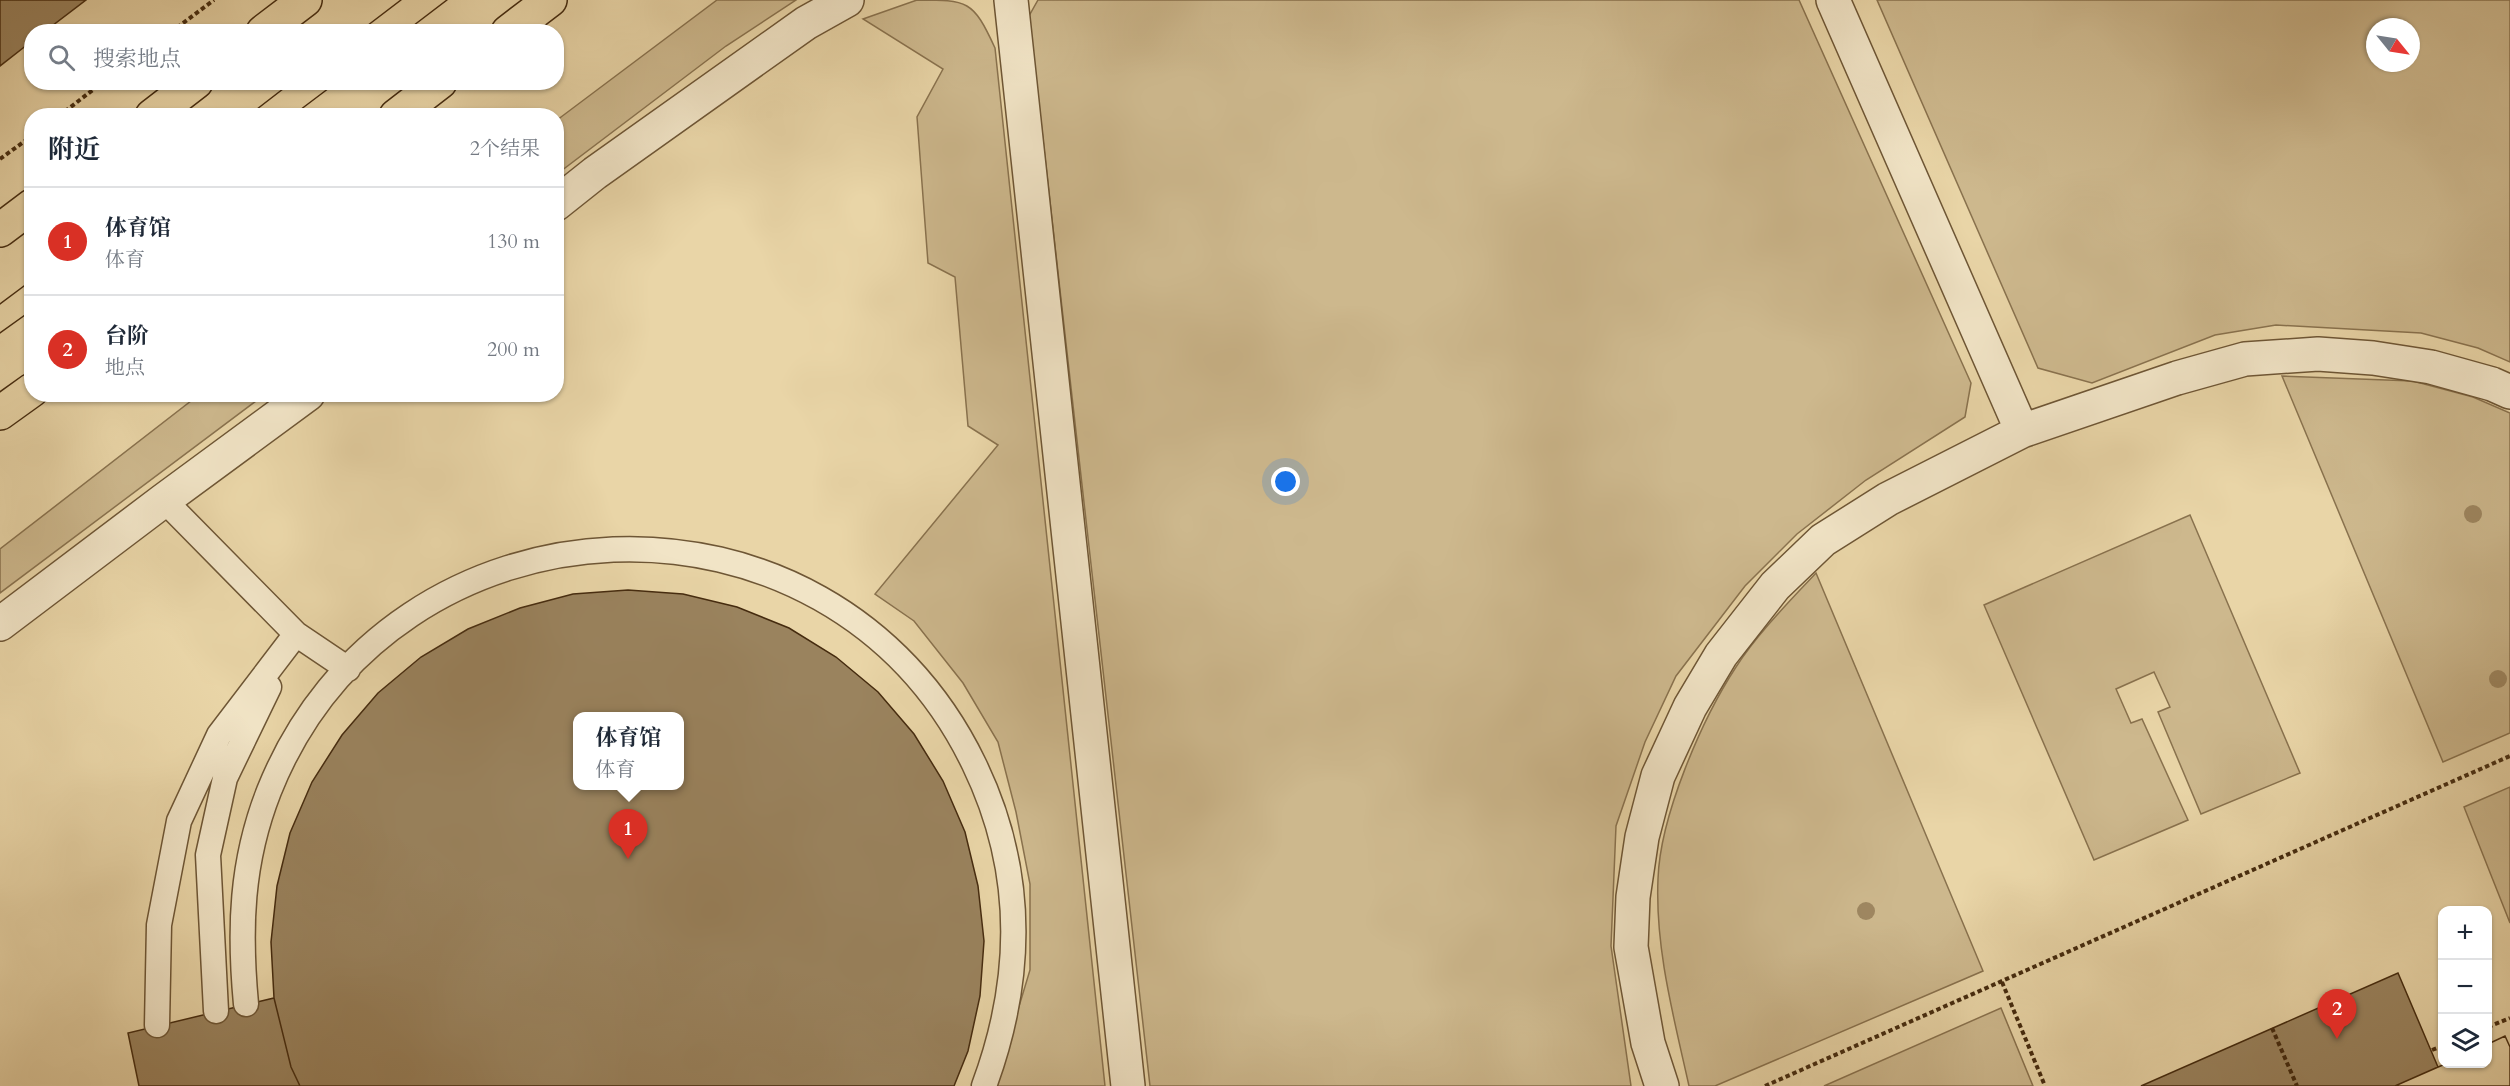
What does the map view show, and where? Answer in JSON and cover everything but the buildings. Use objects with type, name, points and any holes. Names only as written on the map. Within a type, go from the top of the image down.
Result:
[{"type":"main road","points":[[274,24],[305,0]]},
{"type":"main road","points":[[518,24],[550,0]]},
{"type":"main road","points":[[162,108],[186,90]]},
{"type":"main road","points":[[406,108],[430,90]]},
{"type":"main road","points":[[0,230],[24,212]]},
{"type":"main road","points":[[0,413],[24,396]]},
{"type":"street","points":[[564,198],[595,173],[806,23],[847,0]]},
{"type":"street","points":[[1011,0],[1128,1086]]},
{"type":"street","points":[[1833,0],[2022,431]]},
{"type":"street","points":[[1662,1086],[1648,1043],[1631,947],[1633,897],[1642,837],[1658,776],[1690,707],[1721,655],[1775,586],[1823,540],[1888,499],[2022,431],[2177,378],[2245,360],[2318,354],[2373,358],[2431,367],[2492,384],[2510,392]]},
{"type":"street","points":[[0,624],[297,402]]},
{"type":"lane","points":[[164,500],[296,634],[348,669]]},
{"type":"lane","points":[[246,1004],[241,930],[242,903],[249,859],[258,824],[277,773],[303,726],[348,669],[405,619],[452,590],[503,569],[540,558],[590,550],[609,548],[668,550],[727,560],[783,580],[810,593],[847,616],[890,650],[914,673],[941,707],[965,744],[984,784],[999,826],[1009,869],[1013,902],[1014,957],[1009,1000],[999,1044],[984,1086]]},
{"type":"lane","points":[[216,1011],[208,855],[225,778],[296,634]]},
{"type":"lane","points":[[157,1025],[159,925],[179,821],[219,735],[296,634]]},
{"type":"path","points":[[182,24],[214,0]]},
{"type":"path","points":[[69,108],[93,90]]},
{"type":"path","points":[[0,159],[24,142]]},
{"type":"path","points":[[1765,1086],[2510,756]]},
{"type":"path","points":[[2002,981],[2046,1086]]},
{"type":"path","points":[[2492,1025],[2510,1018]]},
{"type":"path","points":[[2272,1028],[2297,1086]]},
{"type":"path","points":[[2432,1050],[2438,1048]]},
{"type":"shaded area","points":[[717,0],[796,0],[726,46],[564,169],[564,115]]},
{"type":"shaded area","points":[[917,0],[948,1],[967,6],[981,20],[995,48],[1105,1086],[995,1086],[1030,970],[1030,884],[1016,812],[998,742],[963,683],[914,621],[875,594],[998,445],[968,426],[955,277],[928,263],[917,117],[943,69],[863,19]]},
{"type":"shaded area","points":[[1038,0],[1799,0],[1971,383],[1965,417],[1866,480],[1797,534],[1745,586],[1676,676],[1645,742],[1616,826],[1611,946],[1631,1086],[1150,1086],[1029,16]]},
{"type":"shaded area","points":[[1877,0],[2510,0],[2510,362],[2478,348],[2421,333],[2276,325],[2215,335],[2092,383],[2038,368]]},
{"type":"shaded area","points":[[2282,376],[2413,381],[2473,397],[2510,413],[2510,733],[2443,762]]},
{"type":"shaded area","points":[[190,402],[255,402],[0,593],[0,549]]},
{"type":"shaded area","points":[[2190,515],[2300,773],[2201,814],[2158,712],[2170,707],[2154,672],[2116,689],[2131,723],[2142,719],[2188,820],[2094,860],[1984,605]]},
{"type":"shaded area","points":[[1816,573],[1983,971],[1715,1086],[1689,1086],[1672,1009],[1659,931],[1658,879],[1666,827],[1685,769],[1723,688],[1754,642]]},
{"type":"shaded area","points":[[2510,787],[2510,923],[2464,807]]},
{"type":"shaded area","points":[[2001,1008],[2033,1086],[1824,1086]]},
{"type":"tram line","points":[[370,24],[401,0]]},
{"type":"tram line","points":[[416,24],[447,0]]},
{"type":"tram line","points":[[258,108],[282,90]]},
{"type":"tram line","points":[[303,108],[326,90]]},
{"type":"tram line","points":[[0,304],[24,286]]},
{"type":"tram line","points":[[0,333],[24,316]]},
{"type":"place","name":"体育馆","points":[[628,859]]},
{"type":"place","name":"台阶","points":[[2337,1039]]}]
